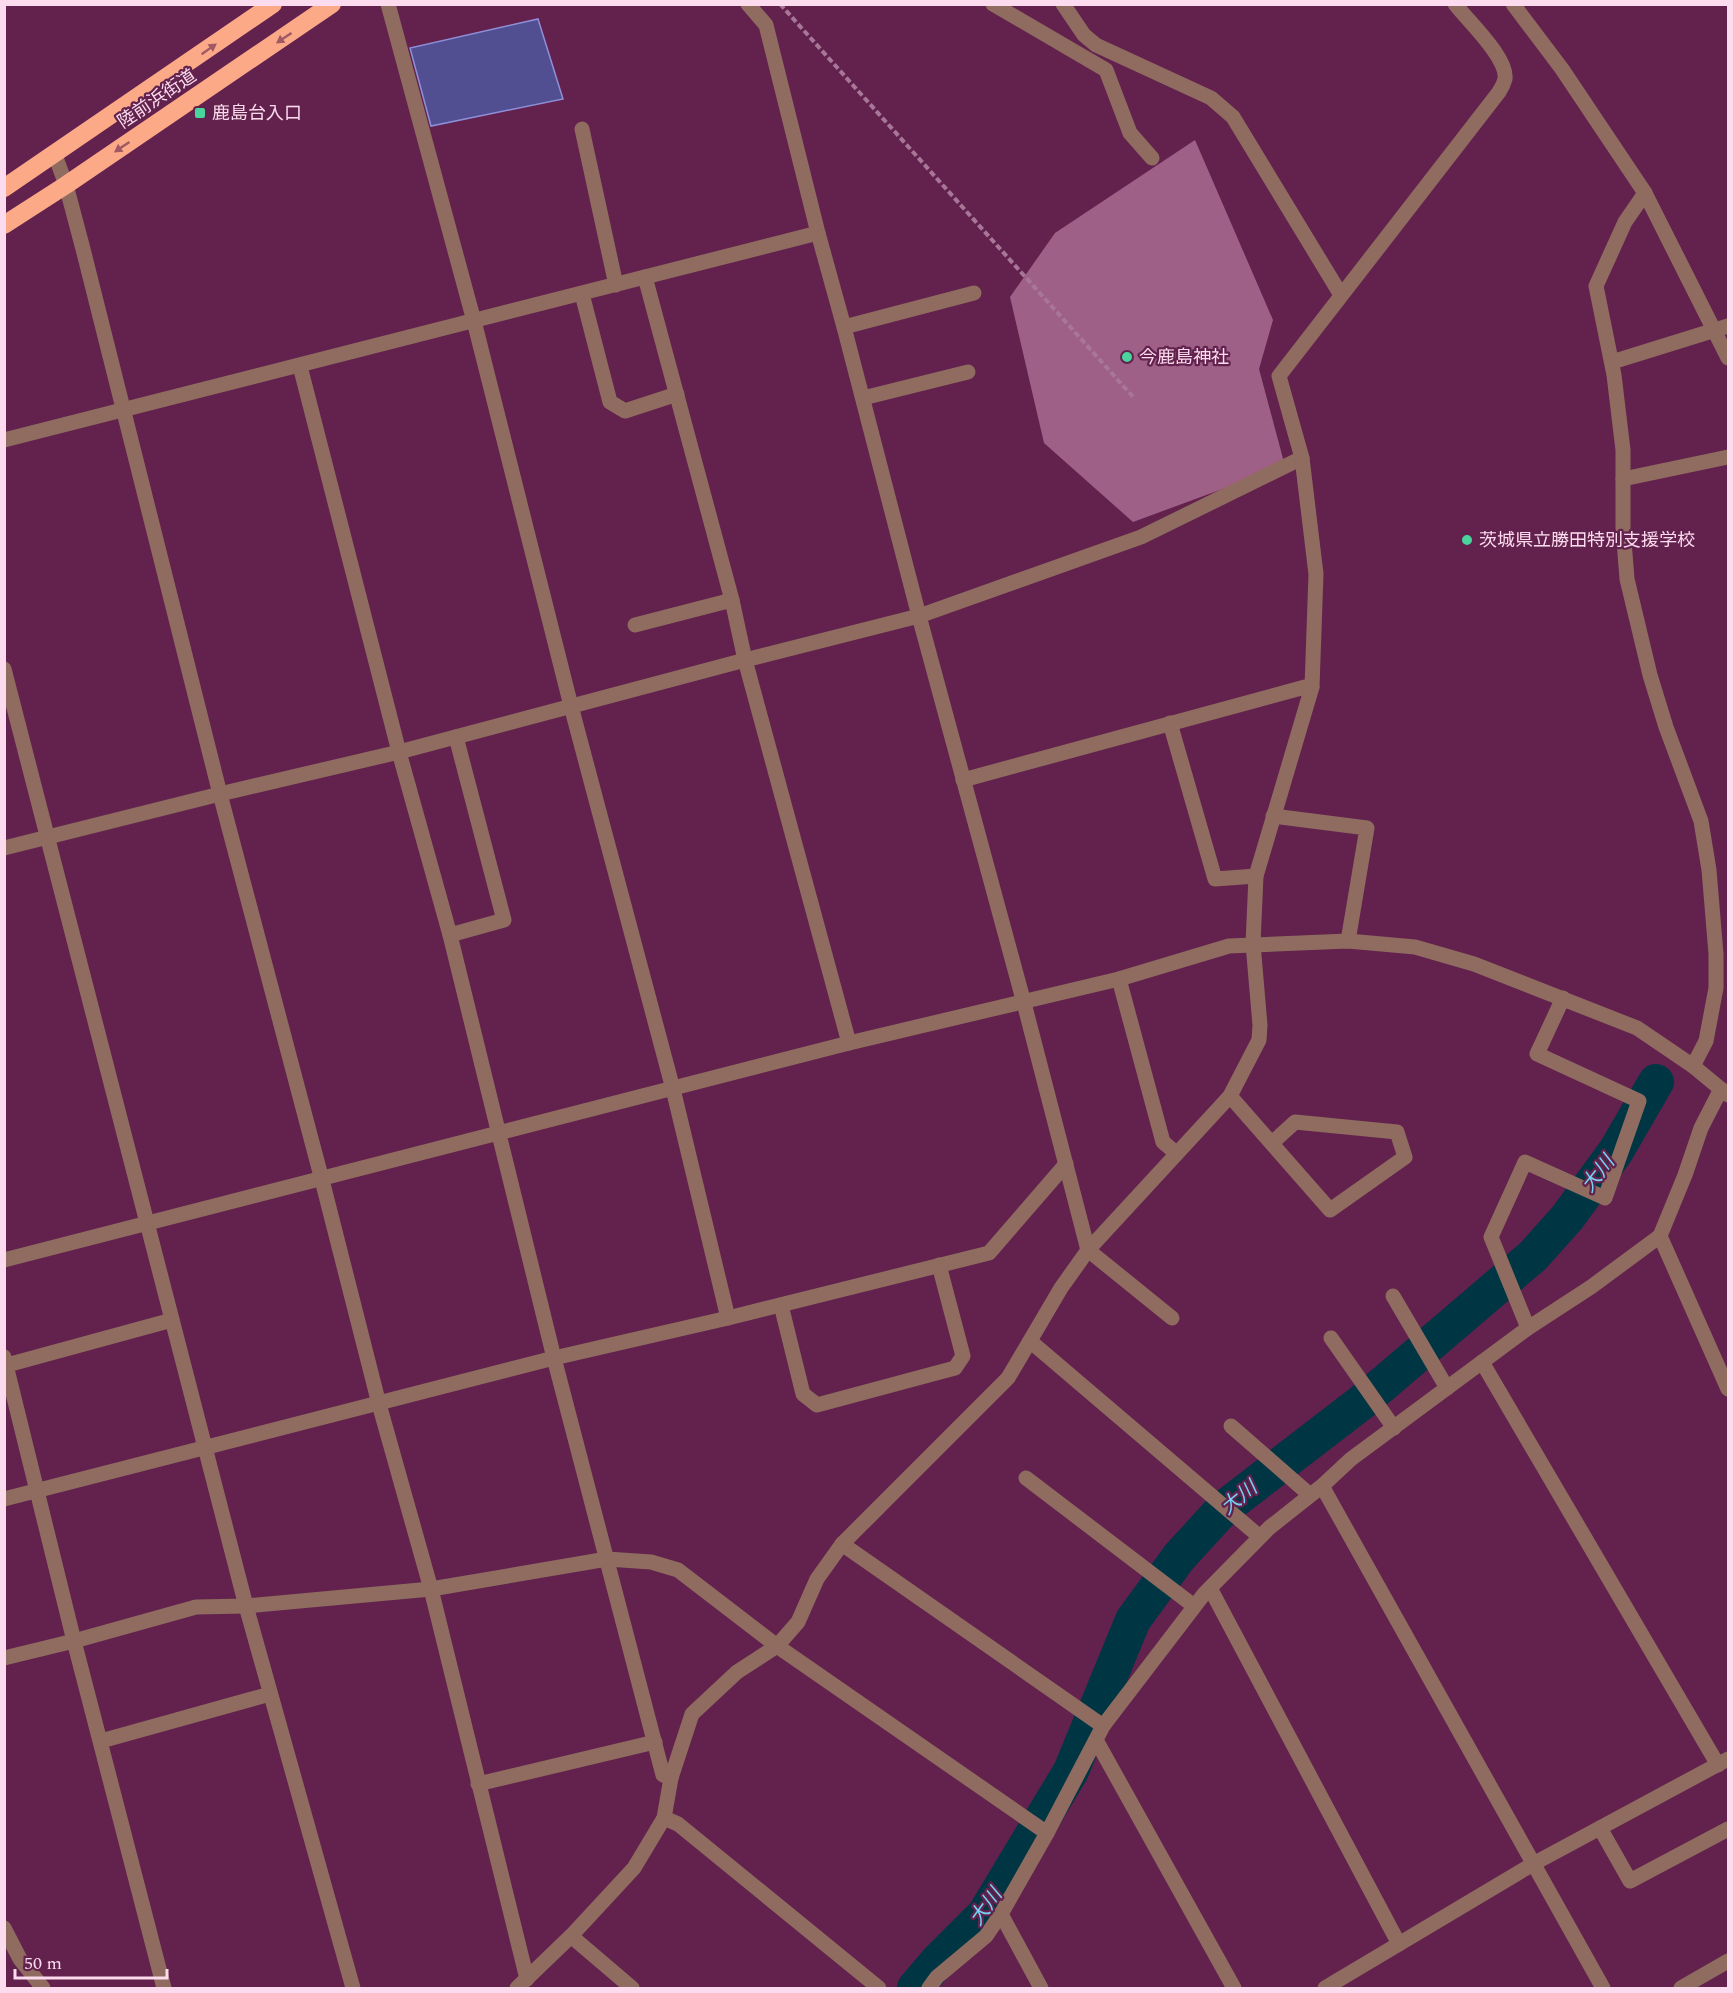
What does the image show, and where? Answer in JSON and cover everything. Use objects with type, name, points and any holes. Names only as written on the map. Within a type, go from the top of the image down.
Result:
[{"type":"highway","name":"陸前浜街道","points":[[4,188],[273,4]]},
{"type":"highway","name":"陸前浜街道","points":[[4,225],[332,4]]},
{"type":"street","points":[[388,4],[474,321],[571,706],[673,1089],[728,1318]]},
{"type":"street","points":[[748,4],[766,25],[818,233],[1088,1250],[1172,1318]]},
{"type":"street","points":[[993,4],[1106,70],[1130,133],[1152,158]]},
{"type":"street","points":[[1063,4],[1084,35],[1096,45],[1212,98],[1233,117],[1341,295]]},
{"type":"street","points":[[522,1984],[571,1936],[634,1868],[664,1818],[670,1778],[692,1714],[737,1672],[777,1646],[798,1622],[817,1579],[842,1544],[1008,1378],[1061,1288],[1088,1250],[1230,1096],[1259,1040],[1260,1025],[1253,944],[1256,876],[1312,687],[1316,574],[1302,458],[1279,375],[1499,92],[1505,79],[1503,64],[1455,4]]},
{"type":"street","points":[[1513,4],[1562,69],[1645,193],[1722,328],[1728,358]]},
{"type":"street","points":[[582,129],[616,285]]},
{"type":"street","points":[[55,155],[66,185],[220,794],[379,1404],[430,1588],[478,1784],[522,1984]]},
{"type":"street","points":[[1645,193],[1625,222],[1596,286],[1612,362],[1623,450],[1623,528],[1626,579],[1665,727],[1701,821],[1709,870],[1716,954],[1716,988],[1706,1041],[1693,1066]]},
{"type":"street","points":[[4,440],[818,233]]},
{"type":"street","points":[[645,277],[732,600],[745,660],[849,1043]]},
{"type":"street","points":[[844,327],[974,293]]},
{"type":"street","points":[[582,294],[610,402],[625,411],[677,394]]},
{"type":"street","points":[[1612,362],[1722,328]]},
{"type":"street","points":[[300,366],[399,752],[450,935],[554,1358],[663,1775],[670,1778]]},
{"type":"street","points":[[863,398],[968,372]]},
{"type":"street","points":[[1623,479],[1728,457]]},
{"type":"street","points":[[4,848],[399,752],[919,616],[1141,537],[1302,458]]},
{"type":"street","points":[[635,625],[732,600]]},
{"type":"street","points":[[4,669],[246,1606],[353,1989]]},
{"type":"street","points":[[963,780],[1305,687],[1312,687]]},
{"type":"street","points":[[1170,723],[1215,879],[1256,876]]},
{"type":"street","points":[[450,935],[504,920],[456,737]]},
{"type":"street","points":[[1273,816],[1367,828],[1348,941]]},
{"type":"street","points":[[4,1260],[849,1043],[1119,979],[1229,946],[1348,941],[1415,947],[1474,964],[1637,1028],[1693,1066],[1725,1092],[1701,1128],[1660,1236],[1591,1287],[1528,1328],[1351,1459],[1260,1537],[1194,1606],[1103,1726],[1047,1833],[986,1936],[937,1977],[928,1989]]},
{"type":"street","points":[[1119,979],[1163,1142],[1176,1153]]},
{"type":"street","points":[[1528,1328],[1491,1237],[1525,1162],[1605,1198],[1639,1101],[1537,1054],[1563,998]]},
{"type":"street","points":[[1230,1096],[1330,1210],[1405,1157],[1397,1132],[1294,1122],[1272,1143]]},
{"type":"street","points":[[4,1498],[554,1358],[728,1318],[990,1252],[1066,1164]]},
{"type":"street","points":[[1660,1236],[1728,1389]]},
{"type":"street","points":[[781,1305],[803,1394],[817,1405],[955,1368],[963,1356],[939,1265]]},
{"type":"street","points":[[1393,1296],[1447,1388]]},
{"type":"street","points":[[164,1989],[74,1641],[6,1361],[172,1320]]},
{"type":"street","points":[[1331,1338],[1394,1428]]},
{"type":"street","points":[[1030,1341],[1260,1537]]},
{"type":"street","points":[[1325,1989],[1533,1864],[1723,1762],[1482,1362]]},
{"type":"street","points":[[1231,1426],[1316,1490],[1603,1989]]},
{"type":"street","points":[[1026,1478],[1194,1606]]},
{"type":"street","points":[[842,1544],[1103,1726]]},
{"type":"street","points":[[4,1658],[196,1607],[246,1606],[430,1588],[607,1559],[651,1562],[678,1570],[777,1646],[1047,1833]]},
{"type":"street","points":[[1210,1588],[1399,1944]]},
{"type":"street","points":[[101,1741],[270,1694]]},
{"type":"street","points":[[1096,1740],[1234,1989]]},
{"type":"street","points":[[478,1784],[655,1742]]},
{"type":"street","points":[[664,1818],[678,1824],[879,1989]]},
{"type":"street","points":[[1600,1828],[1630,1881],[1728,1829]]},
{"type":"street","points":[[1001,1914],[1041,1989]]},
{"type":"street","points":[[4,1928],[20,1959],[43,1989]]},
{"type":"street","points":[[571,1936],[627,1987]]},
{"type":"street","points":[[1681,1989],[1728,1961]]},
{"type":"path","points":[[780,4],[1135,399]]},
{"type":"shaded area","points":[[1195,140],[1273,320],[1259,369],[1285,466],[1133,522],[1044,443],[1010,297],[1055,233]]},
{"type":"building","points":[[538,19],[563,99],[431,126],[410,48]]},
{"type":"waterway","name":"大川","points":[[915,1988],[938,1961],[985,1914],[1071,1771],[1133,1620],[1179,1557],[1223,1509],[1362,1402],[1533,1256],[1567,1218],[1616,1151],[1656,1082]]},
{"type":"place","name":"鹿島台入口","points":[[200,113]]},
{"type":"place","name":"今鹿島神社","points":[[1127,357]]},
{"type":"place","name":"茨城県立勝田特別支援学校","points":[[1467,540]]}]
